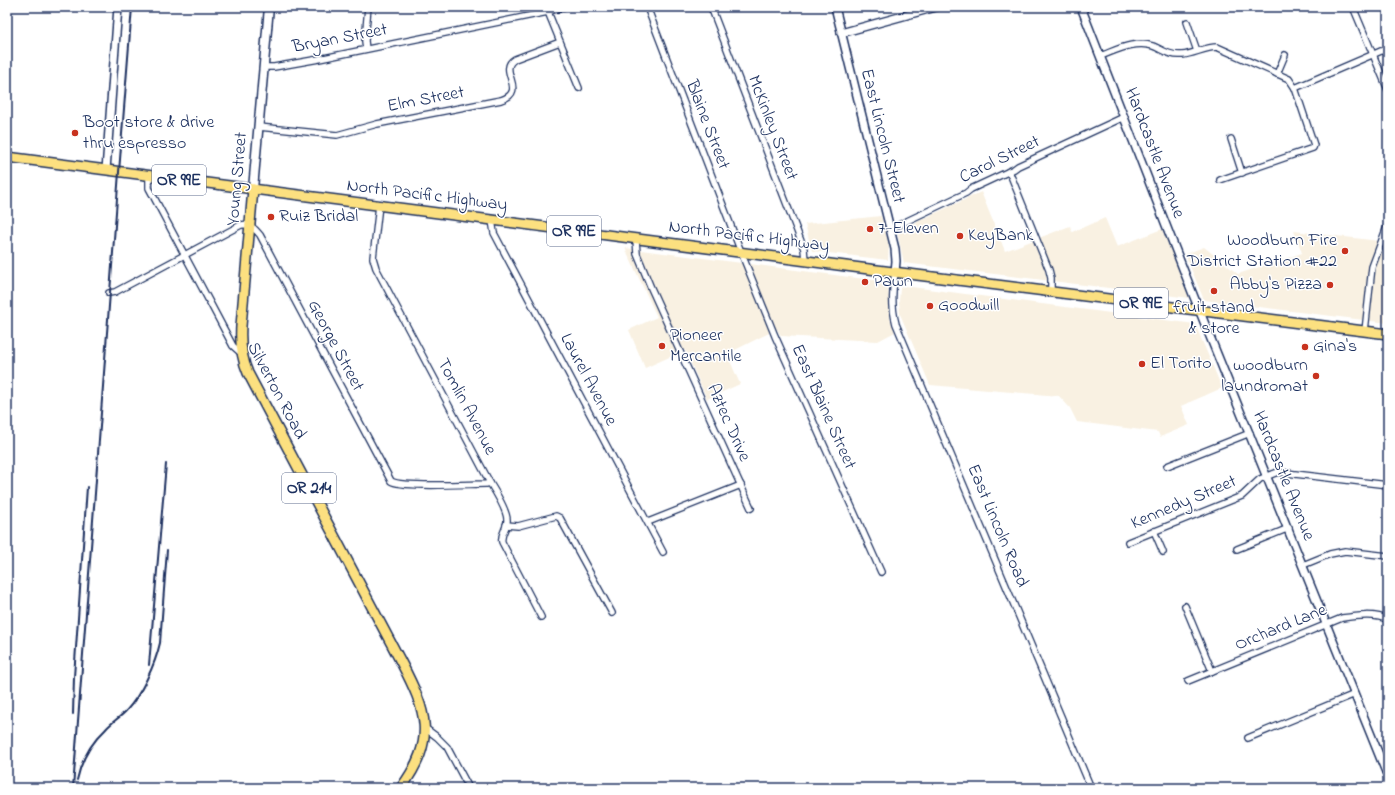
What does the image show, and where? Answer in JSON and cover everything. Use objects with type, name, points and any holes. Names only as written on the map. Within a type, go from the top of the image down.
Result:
[{"type":"main road","name":"Young Street","points":[[242,354],[241,326],[269,7]]},
{"type":"main road","name":"OR 99E","points":[[7,157],[106,170]]},
{"type":"main road","name":"North Pacific Highway","points":[[106,170],[1388,334]]},
{"type":"main road","name":"Silverton Road","points":[[242,354],[248,373],[420,700],[424,715],[425,728]]},
{"type":"main road","name":"OR 214","points":[[401,788],[420,757],[424,742],[425,728]]},
{"type":"street","points":[[106,170],[118,7]]},
{"type":"street","points":[[366,49],[365,42],[368,7]]},
{"type":"street","name":"Bryan Street","points":[[264,67],[274,67],[366,49],[547,9],[563,7]]},
{"type":"street","name":"Blaine Street","points":[[646,7],[741,252]]},
{"type":"street","name":"McKinley Street","points":[[711,7],[804,249],[805,260]]},
{"type":"street","name":"East Lincoln Street","points":[[835,7],[890,229],[896,258],[895,272]]},
{"type":"street","points":[[841,33],[936,7]]},
{"type":"street","name":"Hardcastle Avenue","points":[[1081,7],[1200,310],[1388,777]]},
{"type":"street","points":[[1353,7],[1388,90]]},
{"type":"street","points":[[547,9],[579,88]]},
{"type":"street","points":[[1187,22],[1197,51]]},
{"type":"street","name":"Elm Street","points":[[259,127],[337,136],[378,124],[501,100],[508,97],[513,91],[513,84],[508,68],[510,62],[560,42]]},
{"type":"street","points":[[1100,56],[1138,44],[1153,46],[1172,55],[1182,55],[1218,47],[1291,82],[1295,88],[1314,148],[1220,180]]},
{"type":"street","points":[[1295,88],[1388,48]]},
{"type":"street","points":[[1277,74],[1285,56]]},
{"type":"street","name":"Carol Street","points":[[890,229],[1018,166],[1124,117]]},
{"type":"street","points":[[1231,139],[1242,173]]},
{"type":"street","points":[[1009,171],[1038,241],[1051,278],[1051,292]]},
{"type":"street","name":"Silverton Road","points":[[149,176],[149,188],[233,346],[242,354]]},
{"type":"street","name":"Tomlin Avenue","points":[[379,206],[373,258],[376,268],[506,515],[507,519],[502,536],[503,545],[542,617]]},
{"type":"street","name":"Laurel Avenue","points":[[492,220],[494,233],[663,552]]},
{"type":"street","points":[[1365,331],[1372,267],[1388,224]]},
{"type":"street","points":[[109,294],[241,225],[250,226]]},
{"type":"street","name":"George Street","points":[[250,226],[260,235],[392,482],[408,484],[490,483]]},
{"type":"street","name":"Aztec Drive","points":[[636,239],[637,254],[651,288],[751,508]]},
{"type":"street","name":"East Blaine Street","points":[[741,252],[776,336],[882,572]]},
{"type":"street","name":"East Lincoln Road","points":[[895,272],[892,301],[894,314],[1091,788]]},
{"type":"street","points":[[1168,466],[1250,434]]},
{"type":"street","name":"Kennedy Street","points":[[1128,542],[1242,496],[1254,484],[1267,476],[1280,472],[1388,485]]},
{"type":"street","points":[[648,522],[741,486]]},
{"type":"street","points":[[506,524],[518,526],[556,516],[560,518],[612,613]]},
{"type":"street","points":[[1237,549],[1288,528]]},
{"type":"street","points":[[1154,531],[1163,552]]},
{"type":"street","points":[[1303,565],[1330,554],[1345,551],[1388,556]]},
{"type":"street","points":[[1185,606],[1212,671]]},
{"type":"street","name":"Orchard Lane","points":[[1188,681],[1326,624],[1351,617],[1378,617],[1388,620]]},
{"type":"street","points":[[1248,738],[1355,694]]},
{"type":"street","points":[[425,728],[447,747],[468,788]]},
{"type":"shaded area","points":[[981,192],[1005,251],[1070,226],[1072,232],[1105,218],[1117,247],[1162,229],[1190,298],[904,263],[897,231]]},
{"type":"shaded area","points":[[881,216],[889,245],[888,260],[812,251],[805,224]]},
{"type":"shaded area","points":[[1294,231],[1388,242],[1388,323],[1204,300],[1185,254],[1204,247],[1238,274],[1302,253]]},
{"type":"shaded area","points":[[625,248],[888,282],[890,318],[895,332],[878,341],[781,336],[777,329],[727,354],[740,384],[707,399],[685,350],[645,368],[629,330],[657,317]]},
{"type":"shaded area","points":[[904,286],[1195,324],[1222,388],[1181,406],[1189,425],[1160,437],[1158,432],[1077,422],[1070,408],[1059,396],[930,385],[900,314],[900,288]]},
{"type":"railway","points":[[73,788],[132,7]]},
{"type":"railway","points":[[149,665],[166,464]]},
{"type":"railway","points":[[73,714],[74,677],[87,487]]},
{"type":"railway","points":[[77,780],[87,753],[100,735],[132,704],[147,679],[155,661],[160,643],[167,550]]},
{"type":"place","name":"Boot store & drive thru espresso","points":[[75,133]]},
{"type":"place","name":"Ruiz Bridal","points":[[271,217]]},
{"type":"place","name":"7-Eleven","points":[[870,229]]},
{"type":"place","name":"KeyBank","points":[[960,236]]},
{"type":"place","name":"Woodburn Fire District Station #22","points":[[1345,251]]},
{"type":"place","name":"Pawn","points":[[865,282]]},
{"type":"place","name":"Abby's Pizza","points":[[1330,285]]},
{"type":"place","name":"fruit stand & store","points":[[1214,291]]},
{"type":"place","name":"Goodwill","points":[[930,306]]},
{"type":"place","name":"Pioneer Mercantile","points":[[662,346]]},
{"type":"place","name":"Gina's","points":[[1305,347]]},
{"type":"place","name":"El Torito","points":[[1142,364]]},
{"type":"place","name":"woodburn laundromat","points":[[1316,376]]}]
